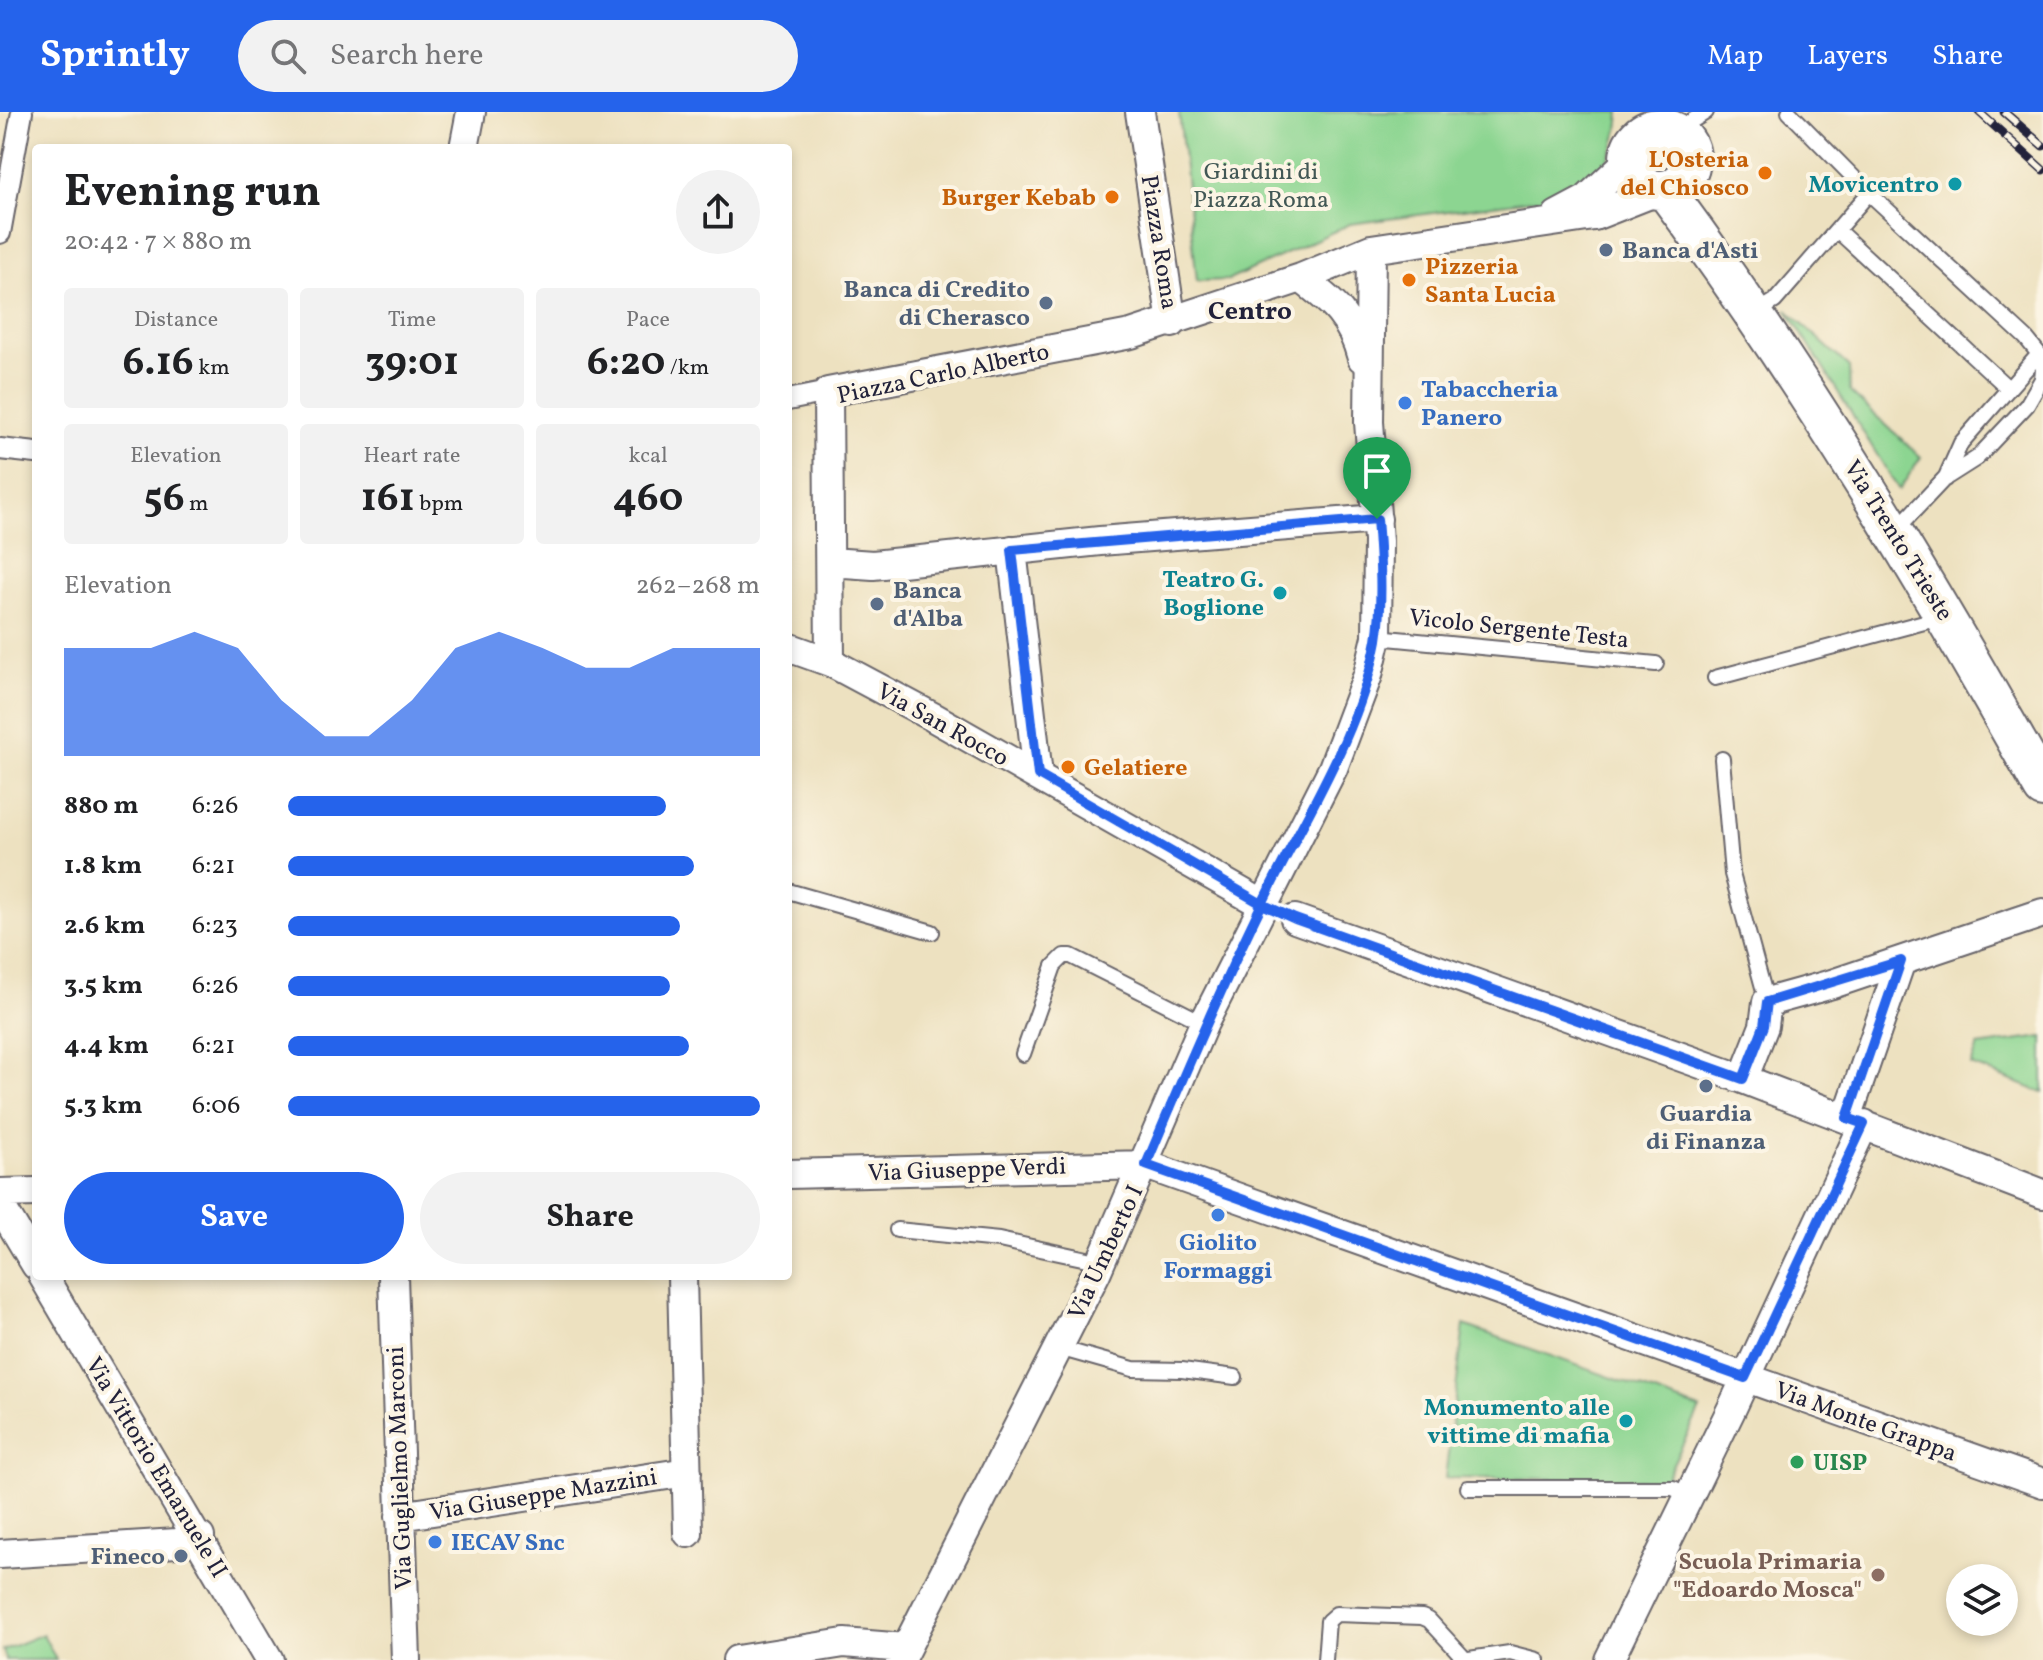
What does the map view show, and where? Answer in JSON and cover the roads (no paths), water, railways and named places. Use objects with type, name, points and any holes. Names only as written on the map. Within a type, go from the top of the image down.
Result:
[{"type":"main road","name":"Via Trento Trieste","points":[[1651,130],[1687,144],[1671,184],[1758,304],[1947,616],[2043,788]]},
{"type":"main road","points":[[1651,130],[1635,178],[1642,185],[1671,184]]},
{"type":"street","points":[[0,233],[22,112]]},
{"type":"street","points":[[465,144],[471,112]]},
{"type":"street","name":"Piazza Roma","points":[[1140,112],[1172,323],[1301,278],[1371,249],[1594,216],[1671,184]]},
{"type":"street","name":"Piazza Roma","points":[[1542,223],[1587,199],[1651,130]]},
{"type":"street","points":[[830,562],[873,565],[1377,519],[1369,382],[1371,249]]},
{"type":"street","points":[[1301,278],[1340,310],[1355,330],[1369,382]]},
{"type":"street","name":"Piazza Carlo Alberto","points":[[830,662],[828,392],[1085,343],[1172,323]]},
{"type":"street","points":[[792,399],[828,392]]},
{"type":"street","points":[[0,449],[32,453]]},
{"type":"street","name":"Via Umberto I","points":[[902,1654],[1101,1262],[1146,1165],[1204,1023],[1333,768],[1368,675],[1377,637],[1377,519]]},
{"type":"street","points":[[1012,550],[1038,775]]},
{"type":"street","name":"Via San Rocco","points":[[792,648],[830,662],[1038,775],[1262,904]]},
{"type":"street","points":[[1262,904],[1295,919],[1743,1079],[2043,1194]]},
{"type":"street","points":[[1743,1079],[1764,1026],[1767,1002],[2043,913]]},
{"type":"street","points":[[1609,1660],[1745,1378],[1855,1121],[1901,961]]},
{"type":"street","name":"Via Giuseppe Verdi","points":[[792,1174],[1146,1165]]},
{"type":"street","name":"Via Monte Grappa","points":[[1146,1165],[2043,1483]]},
{"type":"street","points":[[0,1193],[32,1192]]},
{"type":"street","points":[[0,1205],[32,1258]]},
{"type":"street","name":"Via Vittorio Emanuele II","points":[[45,1280],[200,1537],[269,1660]]},
{"type":"street","name":"Via Guglielmo Marconi","points":[[393,1280],[406,1660]]},
{"type":"street","points":[[682,1280],[688,1533]]},
{"type":"street","name":"Via Giuseppe Mazzini","points":[[400,1516],[687,1472]]},
{"type":"street","points":[[0,1554],[177,1543],[200,1537]]},
{"type":"street","points":[[737,1660],[844,1643],[902,1654]]},
{"type":"lane","name":"Piazza Roma","points":[[1651,130],[1706,112]]},
{"type":"lane","points":[[1789,112],[2042,363],[2042,379],[2027,405],[1977,458],[1944,479],[1895,531]]},
{"type":"lane","points":[[1758,304],[1837,230],[1869,193]]},
{"type":"lane","points":[[1837,230],[2008,388]]},
{"type":"lane","points":[[1944,479],[1961,443],[2008,388],[2042,363]]},
{"type":"lane","points":[[1715,678],[1947,616]]},
{"type":"lane","name":"Vicolo Sergente Testa","points":[[1377,637],[1656,664]]},
{"type":"lane","points":[[1722,759],[1732,874],[1767,1002]]},
{"type":"lane","points":[[792,892],[932,932]]},
{"type":"lane","points":[[1023,1054],[1054,966],[1064,956],[1204,1023]]},
{"type":"lane","points":[[897,1230],[999,1240],[1101,1262]]},
{"type":"lane","points":[[1059,1348],[1133,1369],[1235,1377]]},
{"type":"lane","points":[[1468,1488],[1673,1488],[1689,1495]]},
{"type":"lane","points":[[1325,1660],[1328,1621],[1336,1614],[1422,1617],[1429,1620],[1462,1659],[1510,1653],[1537,1660]]},
{"type":"railway","points":[[1979,112],[2043,170]]},
{"type":"railway","points":[[2004,112],[2043,146]]},
{"type":"place","name":"L'Osteria del Chiosco","points":[[1765,173]]},
{"type":"place","name":"Movicentro","points":[[1955,184]]},
{"type":"place","name":"Burger Kebab","points":[[1112,197]]},
{"type":"place","name":"Banca d'Asti","points":[[1606,250]]},
{"type":"place","name":"Pizzeria Santa Lucia","points":[[1409,280]]},
{"type":"place","name":"Banca di Credito di Cherasco","points":[[1046,303]]},
{"type":"place","name":"Tabaccheria Panero","points":[[1405,403]]},
{"type":"place","name":"Teatro G. Boglione","points":[[1280,593]]},
{"type":"place","name":"Banca d'Alba","points":[[877,604]]},
{"type":"place","name":"Gelatiere","points":[[1068,767]]},
{"type":"place","name":"Guardia di Finanza","points":[[1706,1086]]},
{"type":"place","name":"Giolito Formaggi","points":[[1218,1215]]},
{"type":"place","name":"Monumento alle vittime di mafia","points":[[1626,1421]]},
{"type":"place","name":"UISP","points":[[1797,1462]]},
{"type":"place","name":"IECAV Snc","points":[[435,1542]]},
{"type":"place","name":"Fineco","points":[[181,1556]]},
{"type":"place","name":"Scuola Primaria \"Edoardo Mosca\"","points":[[1878,1575]]},
{"type":"district","name":"Centro","points":[[1250,310]]},
{"type":"park label","name":"Giardini di Piazza Roma","points":[[1261,185]]}]
